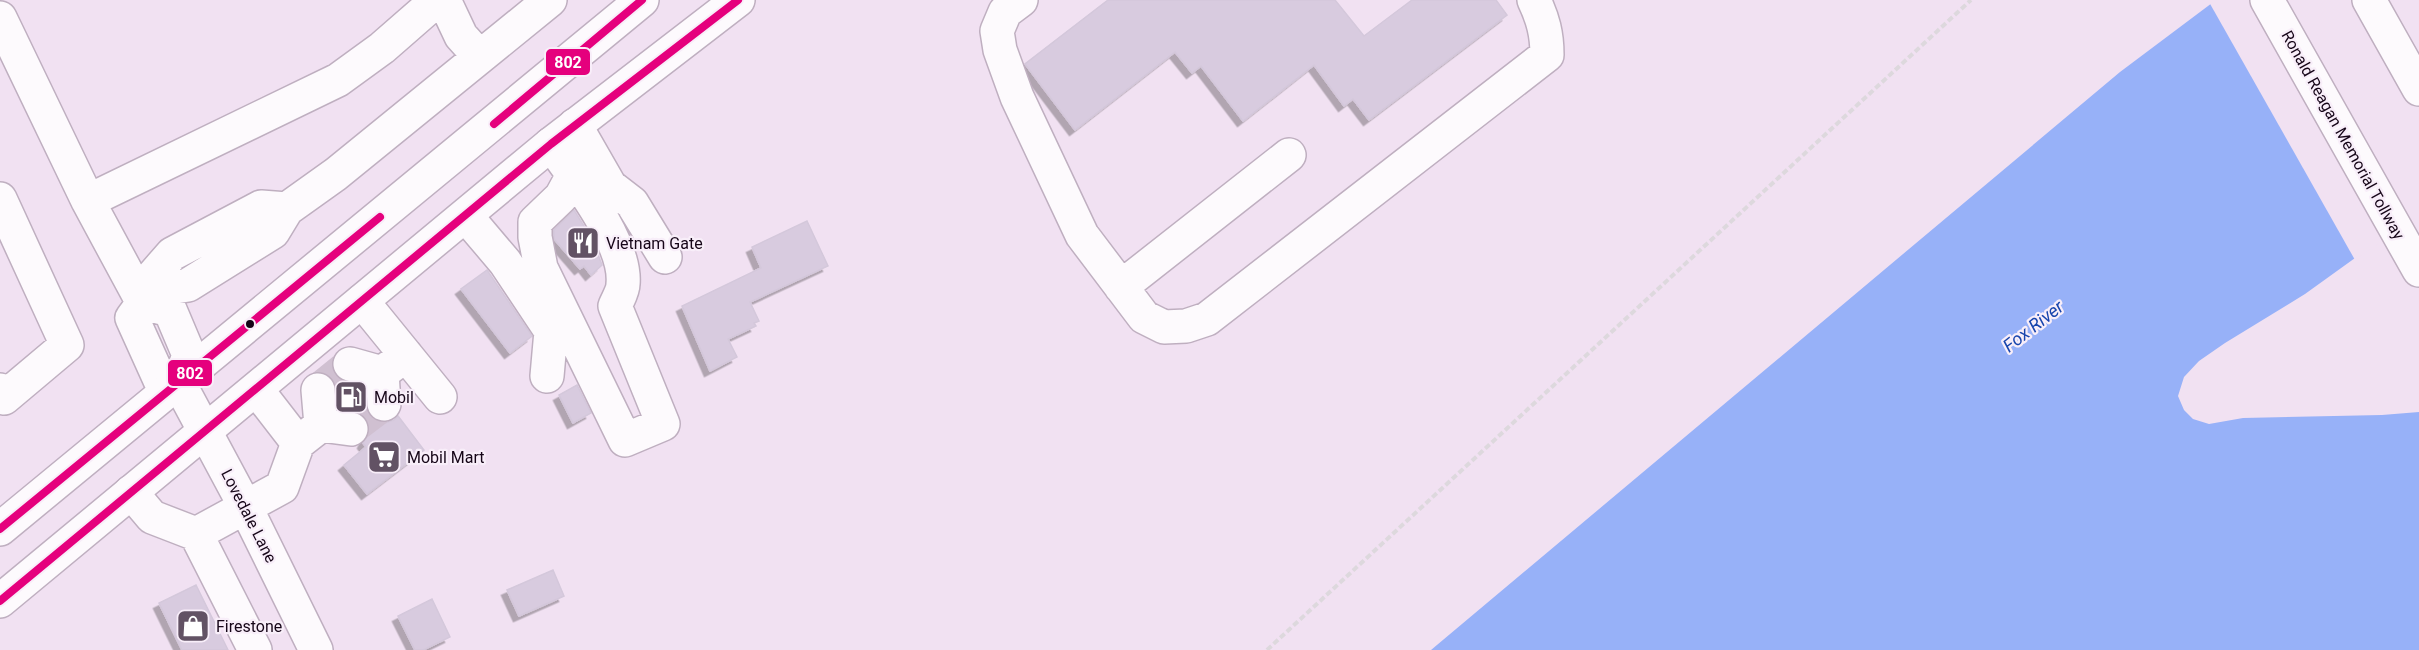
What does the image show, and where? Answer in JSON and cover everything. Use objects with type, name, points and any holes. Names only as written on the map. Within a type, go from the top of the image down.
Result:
[{"type":"main road","points":[[88,201],[338,80],[382,48],[437,0]]},
{"type":"main road","points":[[444,0],[461,36],[479,56]]},
{"type":"main road","points":[[141,298],[172,254],[261,207],[287,209],[336,174],[550,0]]},
{"type":"main road","points":[[0,529],[642,0]]},
{"type":"main road","points":[[0,601],[563,135],[738,0]]},
{"type":"main road","points":[[1021,0],[1005,12],[997,31],[1004,60],[1021,107],[1082,235],[1144,316],[1164,327],[1186,326],[1207,319],[1547,55],[1547,36],[1534,0]]},
{"type":"main road","name":"Ronald Reagan Memorial Tollway","points":[[2267,0],[2419,270]]},
{"type":"main road","points":[[2369,0],[2419,89]]},
{"type":"main road","points":[[0,18],[9,58],[141,298],[170,310],[189,355],[179,383]]},
{"type":"main road","points":[[563,135],[573,175],[612,238],[622,259],[623,285],[615,306],[663,424],[625,440],[541,268],[535,237],[535,222],[561,197],[573,175]]},
{"type":"main road","points":[[563,135],[610,186],[632,202],[665,257]]},
{"type":"main road","points":[[1121,287],[1289,155]]},
{"type":"main road","points":[[0,199],[67,345],[4,398],[0,390]]},
{"type":"main road","points":[[466,216],[505,262],[551,331],[548,376]]},
{"type":"main road","points":[[362,301],[378,376],[440,398]]},
{"type":"main road","name":"Lovedale Lane","points":[[179,383],[206,430],[316,650]]},
{"type":"main road","points":[[196,534],[282,487],[325,420],[257,390]]},
{"type":"main road","points":[[131,492],[152,517],[196,534],[255,650]]},
{"type":"path","points":[[1267,650],[1971,0]]},
{"type":"water","name":"Fox River","points":[[2216,0],[2419,0],[2419,212],[2305,294],[2199,361],[2184,377],[2178,396],[2184,410],[2193,419],[2209,424],[2243,418],[2419,412],[2419,650],[1431,650],[2120,72]]},
{"type":"pier","points":[[2211,0],[2419,0],[2419,215],[2355,260],[2209,2]]},
{"type":"building","points":[[1108,0],[1335,0],[1364,36],[1412,0],[1496,0],[1507,15],[1369,120],[1353,99],[1344,106],[1314,65],[1243,121],[1201,66],[1192,73],[1175,52],[1075,130],[1025,64]]},
{"type":"building","name":"Vietnam Gate","points":[[574,210],[592,239],[602,265],[591,275],[584,266],[580,269],[554,239],[554,230]]},
{"type":"building","points":[[807,221],[828,266],[750,302],[759,321],[754,323],[756,326],[728,339],[737,357],[710,371],[682,306],[761,268],[752,247]]},
{"type":"building","points":[[487,270],[532,336],[510,353],[461,289]]},
{"type":"building","name":"Mobil Mart","points":[[332,364],[337,377],[364,387],[365,405],[369,415],[385,423],[398,416],[424,450],[367,494],[344,465],[366,447],[363,443],[369,432],[368,422],[362,414],[338,408],[334,380],[322,372]]},
{"type":"building","points":[[577,385],[591,413],[573,423],[559,395]]},
{"type":"building","points":[[553,570],[564,596],[519,616],[507,590]]},
{"type":"building","name":"Firestone","points":[[196,585],[228,650],[182,650],[159,603]]},
{"type":"building","points":[[432,599],[450,637],[423,650],[415,650],[398,616]]},
{"type":"tunnel","points":[[318,390],[350,364]]},
{"type":"tunnel","points":[[337,412],[368,385]]},
{"type":"tunnel","points":[[351,429],[384,404]]},
{"type":"transit line","name":"802","points":[[494,124],[642,0]]},
{"type":"transit line","name":"802","points":[[0,601],[551,144],[738,0]]},
{"type":"transit line","name":"802","points":[[0,529],[380,217]]},
{"type":"place","name":"Vietnam Gate","points":[[583,243]]},
{"type":"place","name":"Mobil","points":[[351,397]]},
{"type":"place","name":"Mobil Mart","points":[[384,457]]},
{"type":"place","name":"Firestone","points":[[193,626]]}]
